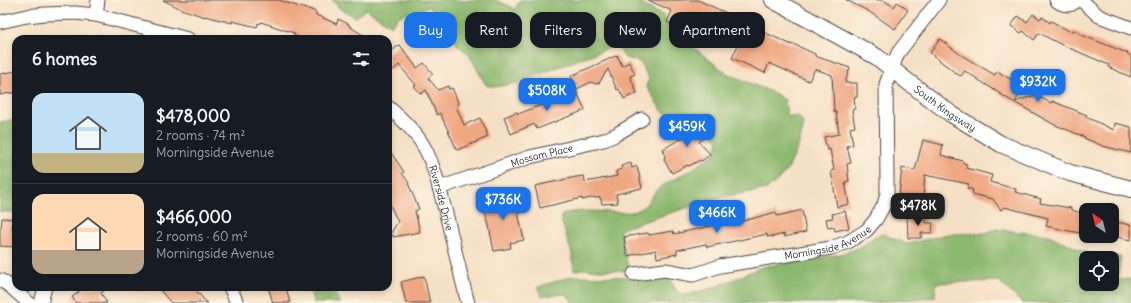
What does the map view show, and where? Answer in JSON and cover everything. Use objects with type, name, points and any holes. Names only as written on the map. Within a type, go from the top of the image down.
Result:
[{"type":"street","points":[[96,15],[98,0]]},
{"type":"street","name":"South Kingsway","points":[[773,0],[877,57],[950,114],[1001,144],[1070,173],[1131,189]]},
{"type":"street","name":"Morningside Avenue","points":[[634,274],[665,270],[693,275],[720,266],[831,248],[848,242],[867,230],[879,215],[884,205],[887,193],[886,84],[898,53],[939,0]]},
{"type":"street","points":[[1056,0],[1063,5],[1069,5],[1077,0]]},
{"type":"street","points":[[1080,0],[1099,16],[1131,28]]},
{"type":"street","points":[[0,22],[27,16],[75,13],[96,15],[173,35]]},
{"type":"street","name":"Riverside Drive","points":[[392,110],[403,119],[415,133],[424,146],[431,161],[468,303]]},
{"type":"street","name":"Mossom Place","points":[[439,188],[530,157],[604,140],[642,119]]},
{"type":"street","points":[[14,291],[29,303]]},
{"type":"street","points":[[41,303],[44,291]]},
{"type":"street","points":[[232,291],[237,303]]},
{"type":"green space","points":[[332,0],[496,0],[515,9],[520,0],[634,0],[656,12],[604,12],[604,48],[609,48],[517,83],[495,87],[486,85],[468,53],[457,45],[457,12],[433,12],[428,6],[418,12],[404,12],[404,14],[401,15],[391,26],[366,9],[356,17],[340,9]]},
{"type":"green space","points":[[661,14],[664,16],[666,23],[669,25],[669,48],[694,48],[726,73],[774,93],[785,100],[787,116],[799,117],[803,123],[803,130],[796,152],[789,167],[779,179],[767,189],[717,198],[627,227],[620,230],[628,267],[623,271],[581,269],[574,271],[572,254],[560,217],[565,214],[582,211],[637,211],[644,206],[663,185],[693,169],[716,152],[718,141],[697,114],[678,120],[662,111],[646,86],[649,79],[640,62],[625,58],[618,48],[661,48]]},
{"type":"green space","points":[[12,120],[12,212],[0,212],[0,122]]},
{"type":"green space","points":[[994,229],[1049,235],[1083,251],[1079,251],[1079,291],[1119,291],[1119,280],[1131,279],[1131,303],[1022,303],[999,281],[936,283],[935,297],[880,303],[572,303],[571,299],[566,294],[541,296],[538,287],[569,277],[577,276],[655,276],[669,279],[677,291],[681,294],[687,295],[718,286],[762,267],[841,254],[861,247],[874,237],[883,234],[907,244],[948,234],[986,233]]},
{"type":"green space","points":[[1119,257],[1121,257],[1119,268]]},
{"type":"green space","points":[[310,291],[334,291],[340,303],[314,303]]},
{"type":"building","points":[[163,0],[279,0],[316,12],[316,15],[337,24],[338,19],[349,24],[349,26],[363,35],[294,35],[294,33],[261,22],[260,24],[258,23],[257,27],[232,21],[232,23],[205,17],[181,9]]},
{"type":"building","points":[[648,0],[698,0],[724,12],[672,12]]},
{"type":"building","points":[[846,0],[883,0],[894,7],[897,2],[908,10],[895,29],[868,11]]},
{"type":"building","points":[[1033,14],[1040,19],[1042,17],[1050,23],[1051,21],[1071,32],[1074,30],[1084,36],[1127,53],[1131,56],[1131,77],[1108,67],[1109,65],[1060,44],[1039,33],[1034,40],[1023,31],[1021,33],[1011,26],[1018,16],[1027,22]]},
{"type":"building","points":[[765,33],[815,54],[815,56],[850,68],[845,83],[857,83],[857,97],[854,97],[855,109],[852,110],[855,127],[850,128],[853,145],[847,146],[851,163],[847,164],[849,181],[845,182],[849,204],[837,207],[831,171],[834,170],[830,149],[827,150],[824,137],[839,134],[836,112],[834,112],[832,75],[815,69],[809,81],[769,63],[765,73],[732,58],[737,48],[765,48]]},
{"type":"building","points":[[940,39],[961,55],[995,75],[997,71],[1024,87],[1015,102],[1035,95],[1051,103],[1052,101],[1087,115],[1086,117],[1114,130],[1115,123],[1131,127],[1131,153],[1103,146],[1053,124],[1005,97],[965,71],[961,76],[957,74],[930,53]]},
{"type":"building","points":[[400,45],[417,68],[424,63],[433,74],[428,78],[438,90],[448,86],[449,89],[452,88],[459,104],[456,106],[464,125],[480,118],[488,137],[457,150],[440,113],[437,115],[426,90],[421,94],[414,86],[416,85],[399,65],[392,71],[392,50]]},
{"type":"building","points":[[618,55],[617,57],[622,66],[629,62],[635,74],[630,76],[637,93],[624,99],[619,89],[617,90],[608,69],[599,83],[596,84],[591,82],[577,89],[571,76]]},
{"type":"building","points":[[12,72],[12,93],[0,95],[0,74]]},
{"type":"building","points":[[575,88],[585,110],[537,129],[534,124],[511,134],[504,117],[517,112],[518,114],[554,100],[553,97]]},
{"type":"building","points":[[695,117],[709,133],[699,142],[710,154],[702,161],[700,160],[672,173],[664,160],[665,154],[663,149],[686,136],[681,130]]},
{"type":"building","points":[[923,140],[943,145],[941,155],[963,161],[963,163],[967,164],[966,168],[992,175],[990,182],[1016,189],[1015,192],[1041,199],[1040,203],[1071,208],[1071,210],[1079,212],[1079,233],[1046,226],[1048,218],[1004,207],[1001,210],[993,199],[972,194],[973,190],[967,188],[969,184],[925,175],[923,198],[899,195],[902,168],[915,170]]},
{"type":"building","points":[[392,154],[404,172],[402,173],[409,183],[419,209],[415,211],[420,232],[393,237],[392,231],[398,222],[392,209]]},
{"type":"building","points":[[631,163],[632,168],[637,166],[642,188],[616,194],[618,203],[602,204],[600,197],[595,197],[582,200],[582,198],[540,208],[535,186],[584,176],[585,182],[617,176],[616,171],[622,169],[621,166]]},
{"type":"building","points":[[500,193],[503,203],[518,199],[521,212],[518,212],[524,240],[510,243],[511,248],[494,251],[481,198]]},
{"type":"building","points":[[802,210],[806,232],[784,237],[784,234],[767,237],[767,234],[707,247],[706,244],[677,250],[677,254],[657,258],[656,250],[627,256],[624,237],[673,231],[674,234],[729,222],[736,223],[776,212],[777,216]]},
{"type":"building","points":[[845,211],[849,228],[835,231],[834,227],[828,228],[826,219],[833,218],[832,214]]},
{"type":"building","points":[[907,216],[926,216],[926,223],[933,223],[932,233],[921,233],[921,238],[908,238]]},
{"type":"building","points":[[2,218],[12,219],[12,247],[0,246]]},
{"type":"building","points":[[1119,222],[1131,225],[1131,240],[1119,237]]},
{"type":"building","points":[[424,276],[430,303],[406,303],[401,282]]},
{"type":"building","points":[[78,291],[103,291],[101,293],[107,303],[76,303],[72,297],[79,292]]},
{"type":"building","points":[[160,291],[196,291],[207,303],[171,303]]},
{"type":"building","points":[[269,291],[287,291],[290,303],[273,303]]}]
